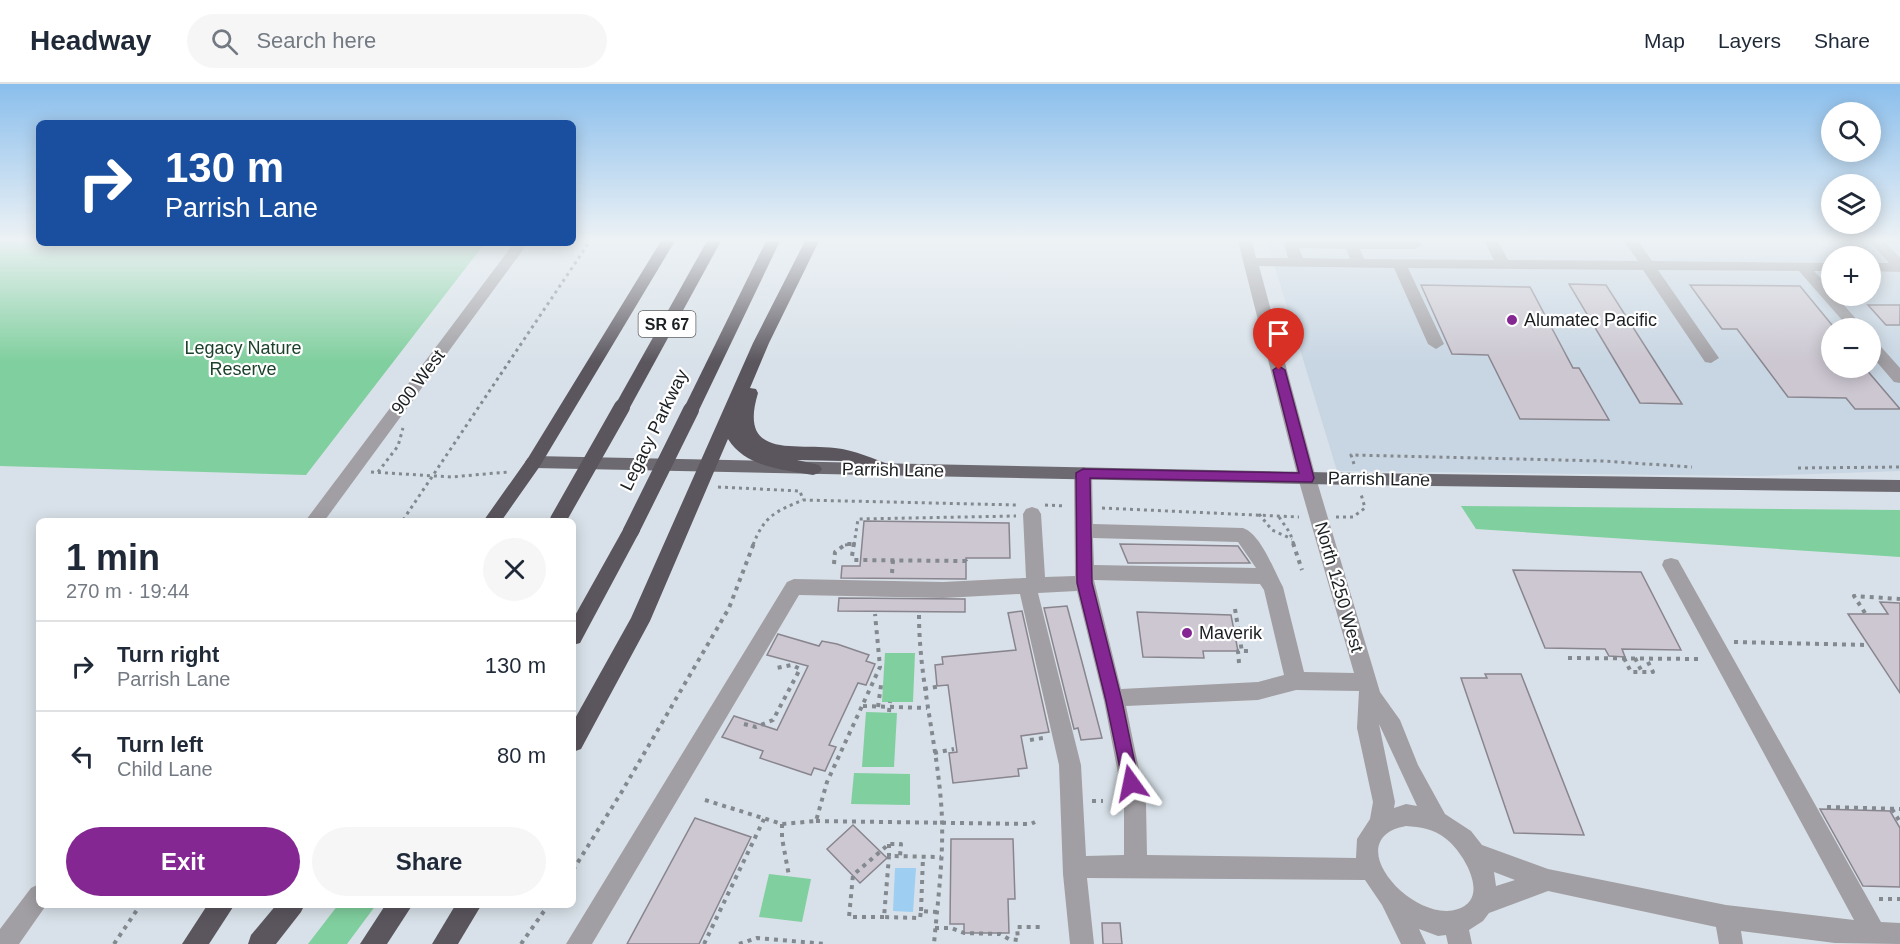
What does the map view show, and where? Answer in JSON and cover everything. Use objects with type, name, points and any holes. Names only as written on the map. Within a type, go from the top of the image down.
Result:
[{"type":"highway","points":[[494,518],[534,462],[644,281]]},
{"type":"highway","name":"Legacy Parkway","points":[[559,518],[692,281]]},
{"type":"highway","name":"Legacy Parkway","points":[[576,632],[631,531],[754,281]]},
{"type":"highway","points":[[576,737],[640,621],[761,343],[794,281]]},
{"type":"highway","points":[[795,281],[742,411],[745,429],[756,442],[774,449],[788,453],[843,454],[887,470]]},
{"type":"highway","points":[[728,418],[732,435],[750,453],[813,469]]},
{"type":"highway","points":[[194,944],[220,908]]},
{"type":"highway","points":[[260,944],[290,908]]},
{"type":"highway","points":[[372,944],[398,908]]},
{"type":"highway","points":[[444,944],[467,908]]},
{"type":"main road","name":"Parrish Lane","points":[[534,462],[1307,478],[1900,486]]},
{"type":"street","name":"900 West","points":[[316,518],[493,281]]},
{"type":"street","name":"North 1250 West","points":[[1256,281],[1307,478],[1369,689],[1393,727],[1409,769],[1437,821]]},
{"type":"street","points":[[1407,281],[1436,344]]},
{"type":"street","points":[[1659,281],[1711,358]]},
{"type":"street","points":[[1815,281],[1848,318]]},
{"type":"street","points":[[1881,356],[1900,378]]},
{"type":"street","points":[[1083,473],[1084,577],[1135,804],[1136,866]]},
{"type":"street","points":[[1026,514],[1032,585],[1070,765],[1075,867],[1082,944]]},
{"type":"street","points":[[1084,531],[1244,535],[1264,567],[1266,578],[1275,593],[1296,681]]},
{"type":"street","points":[[1671,566],[1874,933]]},
{"type":"street","points":[[578,944],[794,587],[943,590],[1032,585],[1084,577],[1266,578]]},
{"type":"street","points":[[1113,698],[1258,691],[1296,681],[1369,689]]},
{"type":"street","name":"North 1250 West","points":[[1369,689],[1368,728],[1384,802],[1381,823]]},
{"type":"street","points":[[1482,903],[1485,891],[1482,867],[1475,854],[1459,835],[1437,821],[1406,815],[1381,823],[1371,834],[1366,852],[1368,869],[1377,888],[1393,906],[1405,915],[1458,934],[1466,920],[1482,903],[1548,880]]},
{"type":"street","points":[[1475,854],[1548,880],[1726,917],[1835,932],[1900,935]]},
{"type":"street","points":[[1075,867],[1368,869]]},
{"type":"street","points":[[4,944],[36,900]]},
{"type":"street","points":[[1393,906],[1413,944]]},
{"type":"street","points":[[1726,917],[1731,944]]},
{"type":"path","points":[[404,518],[563,281]]},
{"type":"path","points":[[1352,459],[1351,455],[1416,456],[1602,461],[1699,467]]},
{"type":"path","points":[[1789,468],[1900,467]]},
{"type":"path","points":[[351,471],[465,476],[514,472]]},
{"type":"path","points":[[1348,517],[1353,517],[1365,508],[1364,504]]},
{"type":"path","points":[[1101,508],[1285,517]]},
{"type":"path","points":[[967,566],[966,561],[854,560],[852,556],[858,519],[1001,518],[1026,514]]},
{"type":"path","points":[[1259,514],[1272,531],[1292,539]]},
{"type":"path","points":[[1279,517],[1292,539],[1302,570]]},
{"type":"path","points":[[834,564],[835,552],[846,544],[854,544]]},
{"type":"path","points":[[1865,613],[1854,596],[1900,599]]},
{"type":"path","points":[[1235,609],[1242,652]]},
{"type":"path","points":[[816,821],[827,782],[880,667],[875,614]]},
{"type":"path","points":[[919,615],[919,658],[942,823],[934,944]]},
{"type":"path","points":[[1568,658],[1705,659],[1696,642],[1868,645]]},
{"type":"path","points":[[1239,663],[1238,651],[1252,651]]},
{"type":"path","points":[[1624,658],[1631,672],[1653,672],[1646,658]]},
{"type":"path","points":[[1635,658],[1642,672]]},
{"type":"path","points":[[744,724],[756,727],[773,720],[800,669],[792,665],[776,668]]},
{"type":"path","points":[[878,706],[881,685]]},
{"type":"path","points":[[924,689],[941,686]]},
{"type":"path","points":[[862,706],[927,708]]},
{"type":"path","points":[[1030,740],[1051,737]]},
{"type":"path","points":[[934,753],[954,749]]},
{"type":"path","points":[[705,801],[782,824],[816,821],[1031,824],[1035,822]]},
{"type":"path","points":[[1815,807],[1900,809]]},
{"type":"path","points":[[1892,808],[1900,822]]},
{"type":"path","points":[[704,944],[764,819]]},
{"type":"path","points":[[782,824],[781,843],[787,859],[789,876]]},
{"type":"path","points":[[900,856],[901,844],[889,844],[853,875],[849,917],[920,918],[923,857]]},
{"type":"path","points":[[884,917],[889,844]]},
{"type":"path","points":[[889,856],[941,856]]},
{"type":"path","points":[[1877,899],[1900,899]]},
{"type":"path","points":[[114,944],[138,908]]},
{"type":"path","points":[[521,944],[546,908]]},
{"type":"path","points":[[921,911],[936,912]]},
{"type":"path","points":[[935,928],[951,928],[964,933],[1000,934],[1009,939],[1018,940],[1017,927],[1041,927]]},
{"type":"path","points":[[739,944],[757,938],[768,941],[826,944]]},
{"type":"shaded area","points":[[1279,281],[1821,281],[1821,306],[1881,306],[1881,281],[1900,281],[1900,471],[1760,476],[1337,471]]},
{"type":"green space","name":"Legacy Nature Reserve","points":[[0,281],[456,281],[306,475],[0,466]]},
{"type":"green space","points":[[1461,506],[1900,510],[1900,557],[1476,529]]},
{"type":"green space","points":[[885,653],[915,653],[913,702],[882,702]]},
{"type":"green space","points":[[866,712],[897,713],[894,767],[862,767]]},
{"type":"green space","points":[[854,773],[910,774],[910,805],[851,804]]},
{"type":"green space","points":[[769,874],[811,879],[802,922],[759,917]]},
{"type":"green space","points":[[336,908],[374,908],[347,944],[308,944]]},
{"type":"water","points":[[895,868],[916,868],[913,912],[893,911]]},
{"type":"building","points":[[1569,284],[1606,285],[1682,404],[1640,403]]},
{"type":"building","points":[[1421,285],[1530,287],[1573,368],[1579,368],[1609,420],[1520,419],[1488,355],[1452,354]]},
{"type":"building","points":[[1690,285],[1800,286],[1826,318],[1821,318],[1821,378],[1874,378],[1900,409],[1855,409],[1846,398],[1788,397],[1737,329],[1722,329]]},
{"type":"building","points":[[1900,305],[1900,325],[1886,325],[1869,306]]},
{"type":"building","points":[[864,521],[1009,523],[1010,558],[966,558],[966,579],[841,578],[842,566],[860,566]]},
{"type":"building","points":[[1120,544],[1238,546],[1250,563],[1128,563]]},
{"type":"building","points":[[1513,570],[1641,572],[1681,650],[1622,649],[1625,657],[1609,656],[1605,649],[1545,648]]},
{"type":"building","points":[[839,598],[965,599],[965,612],[838,611]]},
{"type":"building","points":[[1880,602],[1900,603],[1900,693],[1848,614],[1888,614]]},
{"type":"building","points":[[1067,606],[1102,738],[1081,740],[1078,728],[1074,729],[1044,608]]},
{"type":"building","points":[[1022,611],[1049,732],[1021,736],[1027,768],[1018,769],[1019,776],[953,783],[949,753],[957,752],[948,685],[937,686],[935,665],[943,664],[942,657],[1016,650],[1008,613]]},
{"type":"building","name":"Maverik","points":[[1137,612],[1231,615],[1238,651],[1203,651],[1204,658],[1143,657]]},
{"type":"building","points":[[778,634],[819,646],[822,641],[837,644],[869,655],[866,661],[875,664],[866,685],[858,683],[829,745],[836,747],[825,771],[814,768],[811,775],[760,758],[763,751],[722,737],[734,716],[777,730],[808,666],[767,655]]},
{"type":"building","points":[[1485,674],[1521,674],[1584,835],[1514,833],[1461,678],[1487,678]]},
{"type":"building","points":[[1820,809],[1890,811],[1900,828],[1900,887],[1863,886]]},
{"type":"building","points":[[695,818],[751,837],[699,944],[627,944]]},
{"type":"building","points":[[853,825],[887,858],[860,883],[827,849]]},
{"type":"building","points":[[951,839],[1013,839],[1015,899],[1008,899],[1009,933],[964,933],[964,924],[950,924]]},
{"type":"building","points":[[1102,923],[1120,923],[1122,944],[1103,944]]},
{"type":"place","name":"Alumatec Pacific","points":[[1512,320]]},
{"type":"place","name":"Maverik","points":[[1187,633]]},
{"type":"route","points":[[1131,783],[1114,701],[1084,583],[1083,473],[1307,478],[1279,370]]}]
